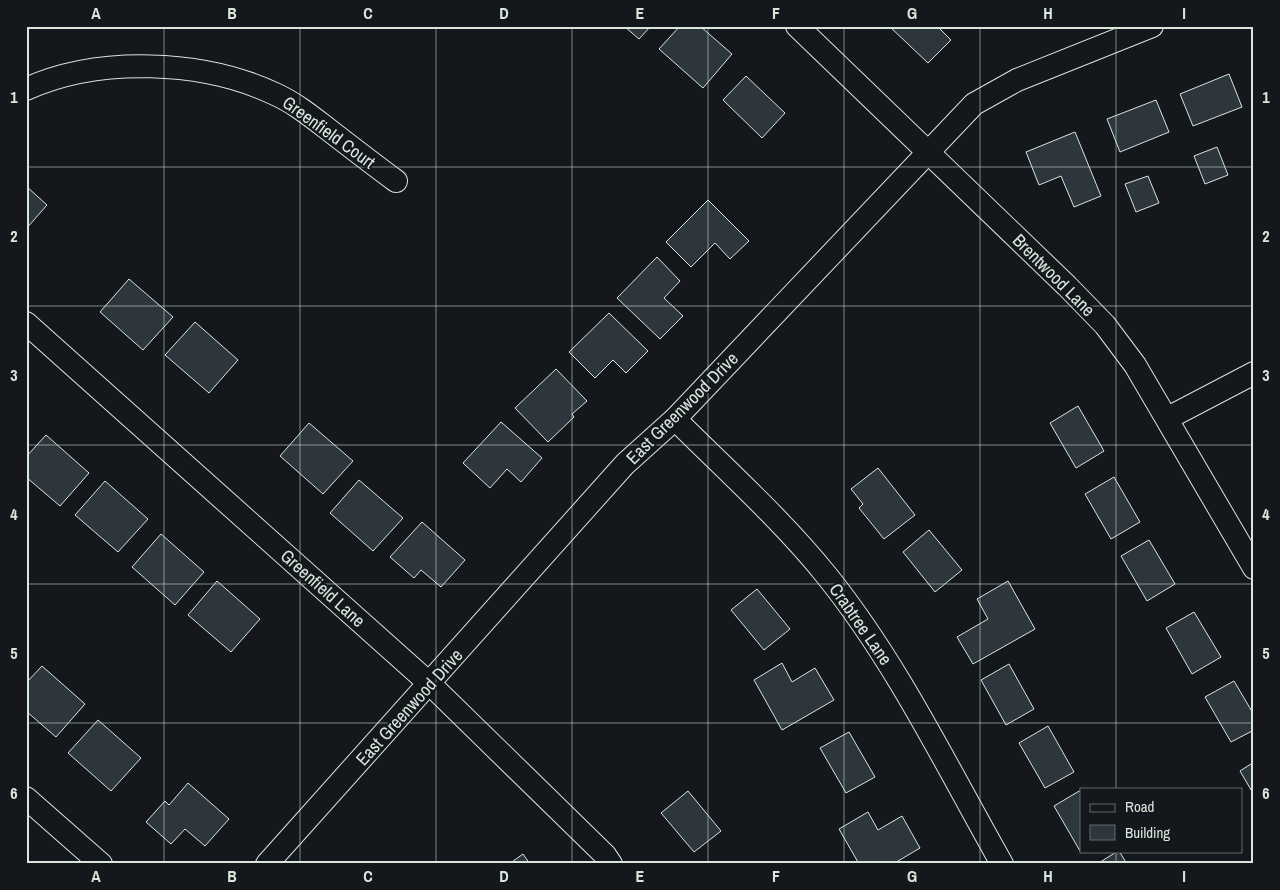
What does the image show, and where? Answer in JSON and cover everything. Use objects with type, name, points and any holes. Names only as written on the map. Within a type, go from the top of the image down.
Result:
[{"type":"street","name":"Brentwood Lane","points":[[797,26],[1067,286],[1105,326],[1135,365],[1168,418],[1254,568]]},
{"type":"street","name":"East Greenwood Drive","points":[[267,864],[625,464],[675,419],[974,104],[994,91],[1017,80],[1152,26]]},
{"type":"street","name":"Greenfield Court","points":[[26,89],[42,82],[124,67],[161,66],[206,71],[246,82],[276,94],[301,109],[396,181]]},
{"type":"street","name":"Greenfield Lane","points":[[26,323],[430,684],[605,855],[611,864]]},
{"type":"street","points":[[1168,418],[1254,372]]},
{"type":"street","name":"Crabtree Lane","points":[[675,419],[806,552],[844,598],[894,673],[1002,864]]},
{"type":"street","points":[[26,798],[101,864]]},
{"type":"building","points":[[624,26],[651,26],[639,39]]},
{"type":"building","points":[[680,26],[700,26],[732,54],[703,88],[659,49]]},
{"type":"building","points":[[889,26],[937,26],[951,40],[928,63]]},
{"type":"building","points":[[1229,74],[1242,107],[1193,126],[1180,94]]},
{"type":"building","points":[[746,76],[785,113],[762,138],[723,100]]},
{"type":"building","points":[[1156,100],[1169,132],[1120,152],[1107,119]]},
{"type":"building","points":[[1075,132],[1101,196],[1074,207],[1061,176],[1039,185],[1026,152]]},
{"type":"building","points":[[1217,147],[1228,175],[1205,184],[1194,156]]},
{"type":"building","points":[[1148,176],[1159,203],[1136,212],[1125,184]]},
{"type":"building","points":[[26,186],[47,205],[26,229]]},
{"type":"building","points":[[708,200],[749,241],[730,259],[715,243],[691,267],[666,242]]},
{"type":"building","points":[[657,257],[680,281],[664,298],[683,316],[660,339],[617,298]]},
{"type":"building","points":[[129,279],[173,317],[143,350],[100,312]]},
{"type":"building","points":[[609,313],[648,351],[626,373],[613,360],[595,378],[569,352]]},
{"type":"building","points":[[195,322],[238,360],[209,393],[165,355]]},
{"type":"building","points":[[556,369],[587,401],[572,414],[574,417],[548,442],[515,408]]},
{"type":"building","points":[[1078,406],[1104,451],[1076,468],[1050,423]]},
{"type":"building","points":[[501,422],[542,458],[521,482],[507,469],[490,488],[463,463]]},
{"type":"building","points":[[309,423],[353,461],[323,494],[280,456]]},
{"type":"building","points":[[46,435],[89,473],[60,506],[26,477],[26,457]]},
{"type":"building","points":[[878,468],[915,515],[884,539],[859,508],[863,504],[851,489]]},
{"type":"building","points":[[1114,477],[1140,522],[1111,539],[1085,494]]},
{"type":"building","points":[[359,480],[403,518],[373,551],[330,513]]},
{"type":"building","points":[[105,481],[148,519],[118,552],[75,515]]},
{"type":"building","points":[[422,522],[465,560],[441,587],[421,570],[414,578],[390,557]]},
{"type":"building","points":[[929,530],[962,570],[935,592],[903,552]]},
{"type":"building","points":[[161,534],[204,572],[175,605],[132,567]]},
{"type":"building","points":[[1149,540],[1175,584],[1147,601],[1121,556]]},
{"type":"building","points":[[217,581],[260,619],[231,652],[188,615]]},
{"type":"building","points":[[1008,581],[1035,629],[973,664],[957,637],[988,619],[977,599]]},
{"type":"building","points":[[757,589],[790,629],[764,650],[731,610]]},
{"type":"building","points":[[1194,612],[1221,657],[1192,674],[1166,628]]},
{"type":"building","points":[[782,663],[792,682],[815,668],[834,700],[782,730],[754,680]]},
{"type":"building","points":[[1009,664],[1034,709],[1006,725],[981,680]]},
{"type":"building","points":[[42,666],[85,704],[56,737],[26,711],[26,683]]},
{"type":"building","points":[[1234,681],[1254,715],[1254,730],[1231,742],[1205,697]]},
{"type":"building","points":[[98,720],[141,758],[111,791],[68,753]]},
{"type":"building","points":[[1048,726],[1074,772],[1045,788],[1019,743]]},
{"type":"building","points":[[849,732],[875,777],[846,793],[820,748]]},
{"type":"building","points":[[1254,762],[1254,795],[1240,771]]},
{"type":"building","points":[[188,783],[229,819],[205,846],[185,829],[171,844],[146,822],[165,801],[169,805]]},
{"type":"building","points":[[688,791],[721,831],[694,852],[661,813]]},
{"type":"building","points":[[1080,791],[1080,851],[1054,806]]},
{"type":"building","points":[[868,812],[878,830],[902,816],[920,848],[893,864],[859,864],[839,829]]},
{"type":"building","points":[[1116,852],[1120,852],[1127,864],[1097,864]]},
{"type":"building","points":[[523,854],[530,864],[509,864]]}]
